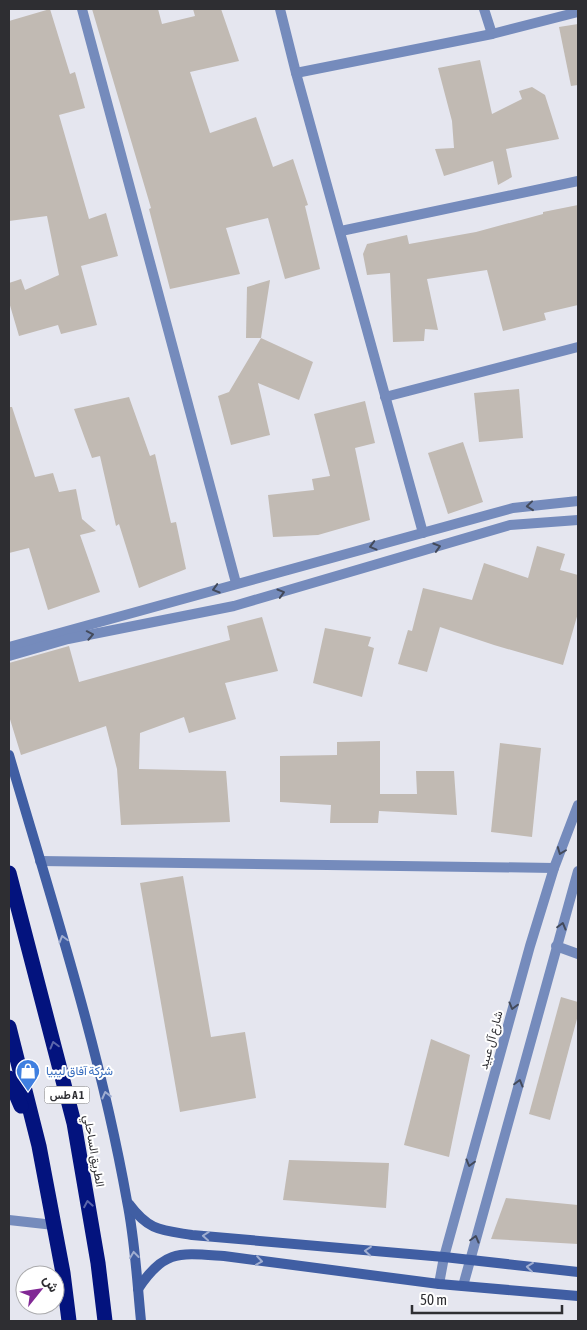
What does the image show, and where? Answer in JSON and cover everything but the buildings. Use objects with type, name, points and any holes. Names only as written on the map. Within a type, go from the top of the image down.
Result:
[{"type":"highway","name":"الطريق الساحلي","points":[[9,873],[74,1123],[98,1263],[105,1321]]},
{"type":"highway","name":"طس A 1","points":[[9,1027],[39,1146],[63,1273],[69,1321]]},
{"type":"highway","points":[[9,1078],[39,1146]]},
{"type":"street","points":[[82,9],[236,584]]},
{"type":"street","points":[[280,9],[423,533]]},
{"type":"street","points":[[484,9],[492,34]]},
{"type":"street","points":[[296,73],[492,34],[578,12]]},
{"type":"street","points":[[341,232],[578,181]]},
{"type":"street","points":[[385,397],[578,347]]},
{"type":"street","points":[[9,647],[513,508],[578,501]]},
{"type":"street","points":[[9,656],[68,639],[234,606],[510,525],[578,520]]},
{"type":"street","points":[[9,755],[78,992],[107,1100],[128,1203],[141,1321]]},
{"type":"street","name":"شارع آل عبيد","points":[[439,1284],[444,1258],[530,946],[554,868],[578,805]]},
{"type":"street","points":[[40,861],[554,868]]},
{"type":"street","points":[[463,1286],[578,871]]},
{"type":"street","points":[[556,946],[578,954]]},
{"type":"street","points":[[128,1203],[138,1217],[155,1228],[183,1234],[469,1260],[578,1272]]},
{"type":"street","points":[[9,1220],[54,1225]]},
{"type":"street","points":[[138,1289],[147,1275],[161,1262],[174,1256],[188,1254],[224,1256],[439,1284],[578,1296]]},
{"type":"place","name":"شركة آفاق ليبيا","points":[[28,1092]]}]
